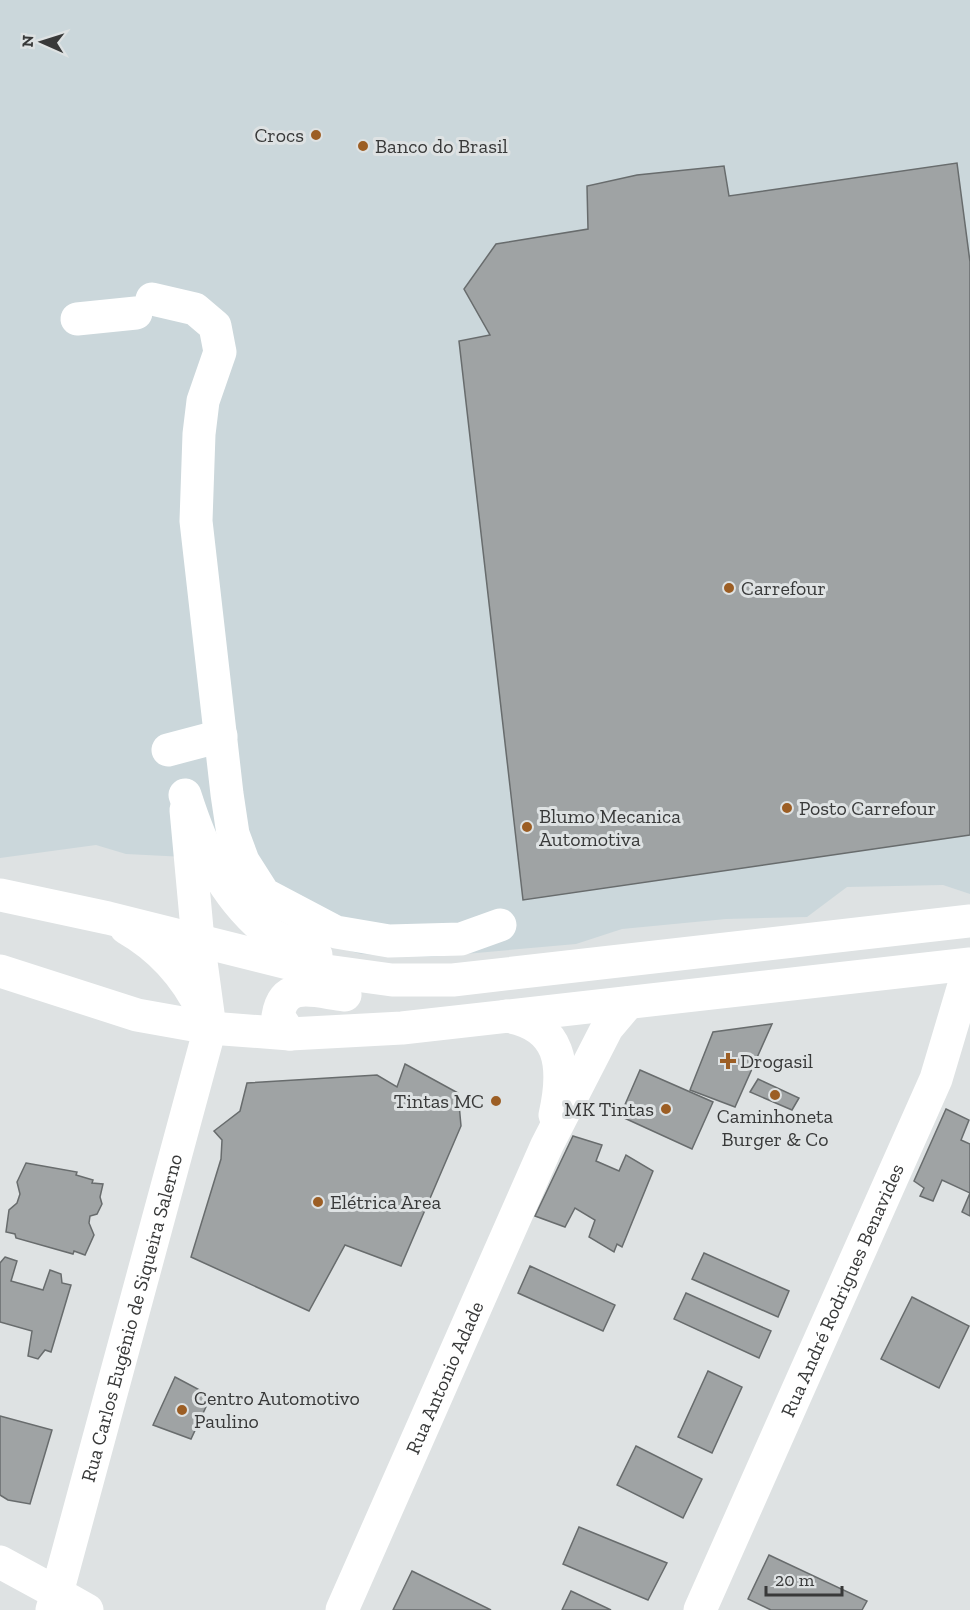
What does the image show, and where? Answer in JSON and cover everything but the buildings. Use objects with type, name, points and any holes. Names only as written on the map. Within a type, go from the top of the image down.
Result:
[{"type":"main road","points":[[76,319],[144,306],[195,309],[215,326],[220,352],[203,401],[196,502],[233,834],[243,861],[264,894],[336,932],[388,941],[461,939],[500,925]]},
{"type":"main road","points":[[168,750],[221,736]]},
{"type":"main road","points":[[210,1028],[198,940],[185,795],[201,844],[218,876],[267,932],[361,976]]},
{"type":"main road","points":[[0,895],[108,918],[312,969],[392,980],[453,980]]},
{"type":"main road","points":[[108,918],[150,942],[170,963],[190,986],[210,1028]]},
{"type":"main road","points":[[290,1034],[278,1016],[280,1004],[288,993],[299,990],[359,997],[453,980],[970,921]]},
{"type":"main road","points":[[0,971],[137,1015],[210,1028],[290,1034],[402,1028],[970,965]]},
{"type":"main road","name":"Rua André Rodrigues Benavides","points":[[700,1610],[936,1079],[970,965]]},
{"type":"main road","name":"Rua Antonio Adade","points":[[342,1610],[547,1145],[607,1028],[628,1003]]},
{"type":"main road","name":"Rua Antonio Adade","points":[[506,1016],[523,1018],[535,1024],[551,1039],[560,1060],[560,1088],[547,1145]]},
{"type":"main road","name":"Rua Carlos Eugênio de Siqueira Salerno","points":[[55,1602],[210,1028]]},
{"type":"main road","points":[[0,1562],[39,1563],[57,1553],[73,1533]]},
{"type":"main road","points":[[0,1562],[55,1602],[87,1610]]},
{"type":"shaded area","points":[[0,0],[970,0],[970,894],[943,885],[847,887],[807,917],[726,919],[622,929],[576,944],[431,957],[361,954],[304,938],[225,859],[126,854],[96,845],[0,858]]},
{"type":"place","name":"Crocs","points":[[316,135]]},
{"type":"place","name":"Banco do Brasil","points":[[363,146]]},
{"type":"place","name":"Carrefour","points":[[729,588]]},
{"type":"place","name":"Posto Carrefour","points":[[787,808]]},
{"type":"place","name":"Blumo Mecanica Automotiva","points":[[527,827]]},
{"type":"place","name":"Drogasil","points":[[728,1061]]},
{"type":"place","name":"Caminhoneta Burger & Co","points":[[775,1095]]},
{"type":"place","name":"Tintas MC","points":[[496,1101]]},
{"type":"place","name":"MK Tintas","points":[[666,1109]]},
{"type":"place","name":"Elétrica Area","points":[[318,1202]]},
{"type":"place","name":"Centro Automotivo Paulino","points":[[182,1410]]}]
